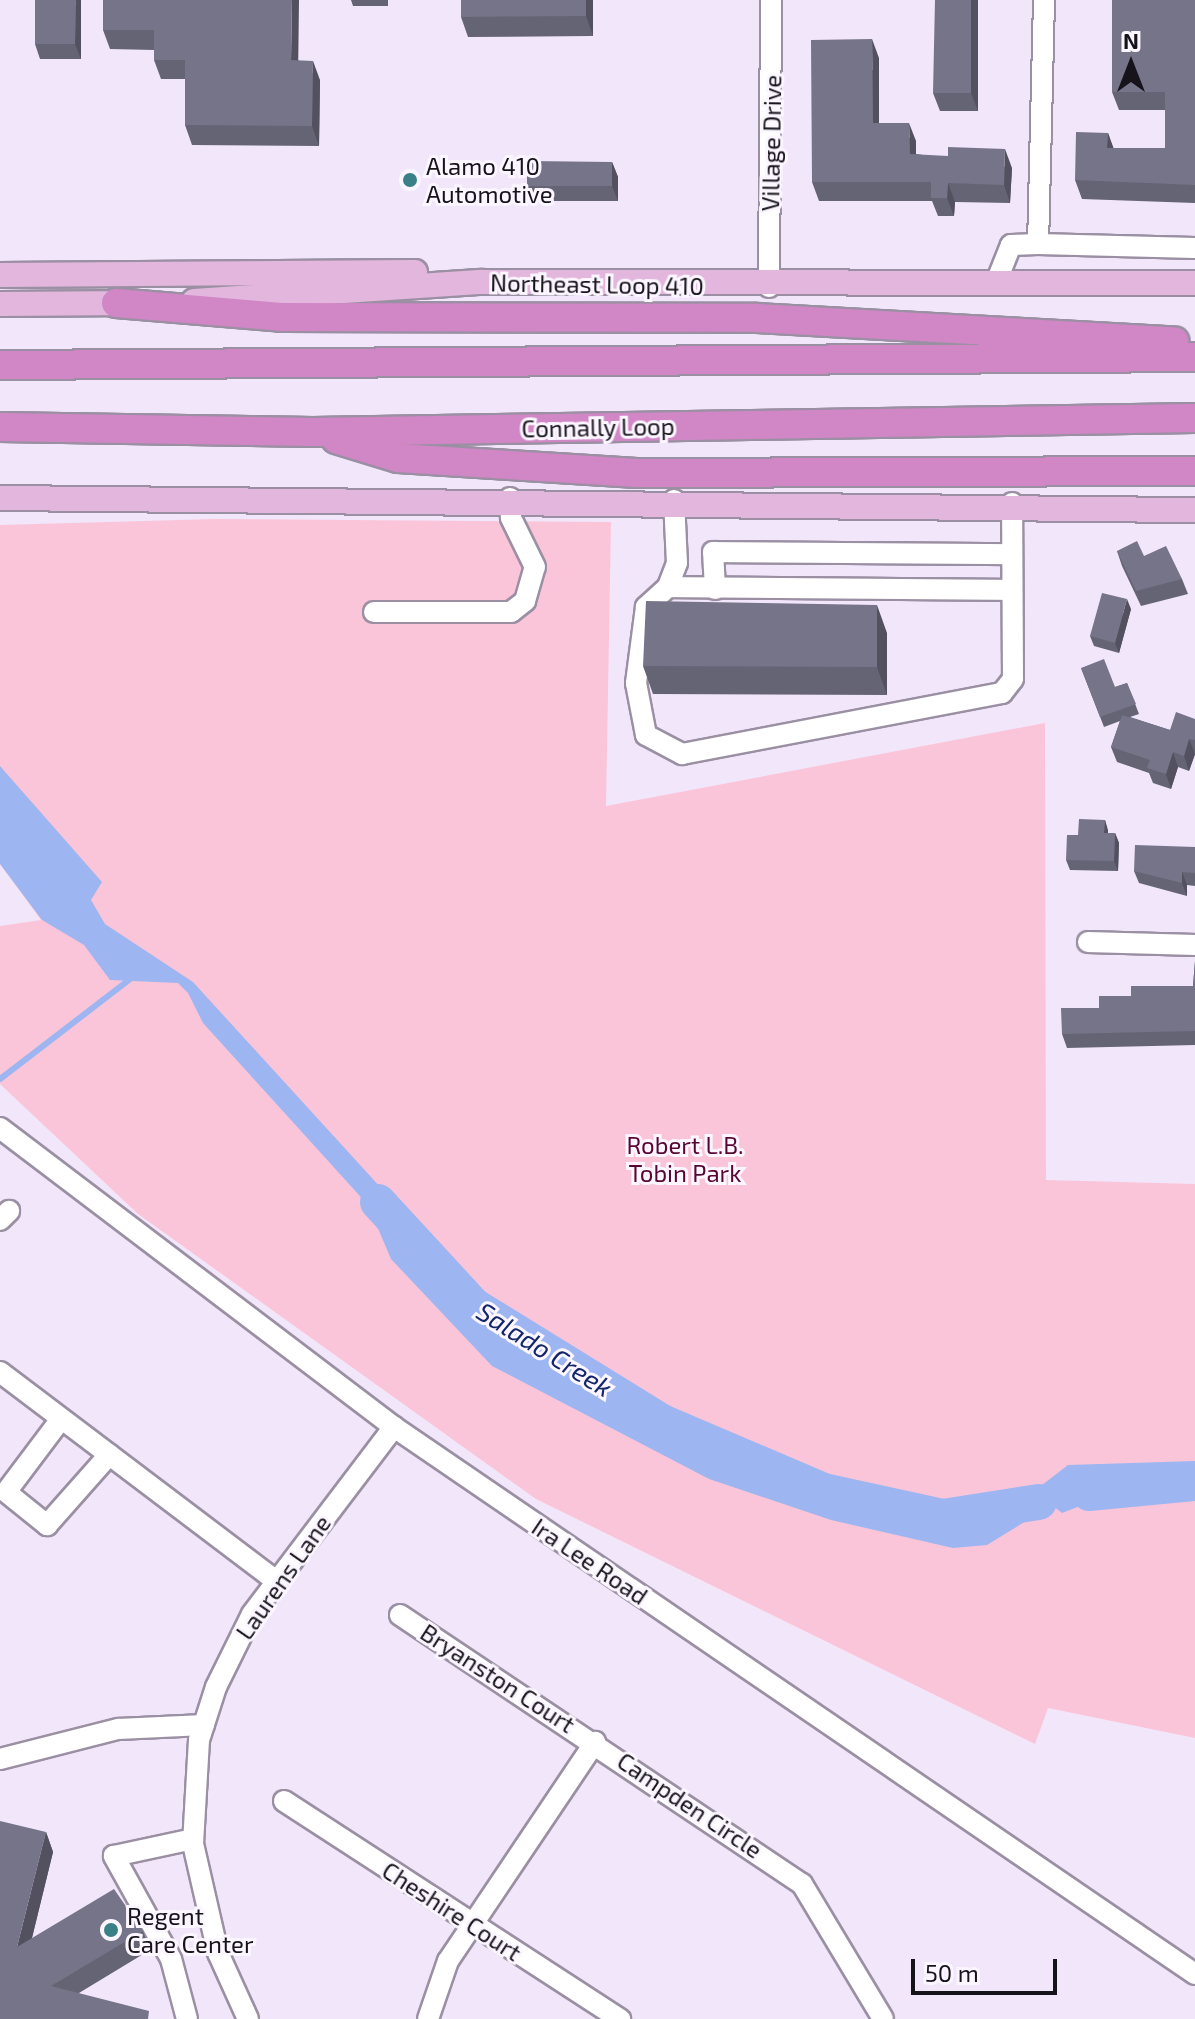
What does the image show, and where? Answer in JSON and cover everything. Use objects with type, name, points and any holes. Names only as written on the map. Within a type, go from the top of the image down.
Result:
[{"type":"highway","points":[[116,303],[281,317],[757,318],[1195,343]]},
{"type":"highway","points":[[0,365],[1195,357]]},
{"type":"highway","name":"Connally Loop","points":[[0,427],[313,432],[1195,418]]},
{"type":"highway","points":[[313,432],[398,458],[507,466],[1195,471]]},
{"type":"highway","points":[[1016,471],[1195,484]]},
{"type":"main road","points":[[0,275],[322,269],[541,283]]},
{"type":"main road","name":"Northeast Loop 410","points":[[0,304],[116,303],[541,283],[769,287],[1195,283]]},
{"type":"main road","points":[[0,498],[510,498],[1012,503],[1195,510]]},
{"type":"street","name":"Village Drive","points":[[769,287],[771,0]]},
{"type":"street","points":[[1038,244],[1044,0]]},
{"type":"street","points":[[995,285],[1011,245],[1195,248]]},
{"type":"street","points":[[374,612],[511,612],[525,601],[535,567],[511,518],[510,498]]},
{"type":"street","points":[[674,500],[677,563],[668,587],[646,607],[637,634],[636,683],[646,735],[682,754],[1002,693],[1013,679],[1012,503]]},
{"type":"street","points":[[715,589],[713,552],[1012,554]]},
{"type":"street","points":[[668,587],[1012,590]]},
{"type":"street","points":[[1088,942],[1195,945]]},
{"type":"street","name":"Ira Lee Road","points":[[0,1128],[394,1427],[1195,1974]]},
{"type":"street","points":[[0,1372],[276,1581]]},
{"type":"street","points":[[61,1419],[6,1492],[47,1525],[109,1455]]},
{"type":"street","name":"Laurens Lane","points":[[248,2019],[204,1907],[193,1839],[191,1791],[204,1725],[232,1649],[276,1581],[394,1427]]},
{"type":"street","name":"Bryanston Court","points":[[400,1615],[595,1742]]},
{"type":"street","points":[[0,1759],[118,1729],[204,1725]]},
{"type":"street","name":"Campden Circle","points":[[428,2019],[440,1977],[595,1742],[802,1884],[883,2019]]},
{"type":"street","name":"Cheshire Court","points":[[284,1801],[620,2019]]},
{"type":"street","points":[[187,2019],[171,1959],[114,1856],[193,1839]]},
{"type":"green space","name":"Robert L.B. Tobin Park","points":[[215,519],[611,522],[606,806],[1045,723],[1046,1180],[1195,1184],[1195,1738],[1048,1708],[1035,1744],[536,1499],[138,1214],[0,1084],[0,926],[41,920],[0,864],[0,525]]},
{"type":"water","points":[[0,766],[102,882],[91,900],[105,924],[193,982],[382,1189],[453,1297],[530,1356],[601,1395],[656,1408],[762,1471],[948,1526],[980,1521],[1000,1498],[1042,1485],[1068,1465],[1195,1461],[1195,1492],[1150,1479],[1062,1513],[1052,1505],[987,1545],[953,1548],[831,1520],[709,1479],[492,1366],[391,1259],[368,1205],[203,1023],[188,993],[178,983],[110,980],[84,945],[42,920],[0,864]]},
{"type":"building","points":[[35,0],[76,0],[75,44],[35,44]]},
{"type":"building","points":[[103,0],[292,0],[291,60],[313,61],[312,126],[185,125],[185,60],[154,60],[154,30],[103,30]]},
{"type":"building","points":[[461,0],[586,0],[586,16],[461,17]]},
{"type":"building","points":[[935,0],[971,0],[971,93],[933,93]]},
{"type":"building","points":[[1112,0],[1195,0],[1195,185],[1075,180],[1076,132],[1108,133],[1107,148],[1165,148],[1165,92],[1112,92]]},
{"type":"building","points":[[872,39],[873,123],[909,123],[910,154],[948,156],[948,147],[1005,149],[1004,185],[948,183],[947,198],[931,198],[931,182],[812,182],[811,40]]},
{"type":"building","points":[[527,161],[612,162],[612,186],[527,186]]},
{"type":"building","points":[[1137,541],[1144,556],[1166,546],[1182,579],[1136,591],[1117,551]]},
{"type":"building","points":[[1102,593],[1127,599],[1115,643],[1090,636]]},
{"type":"building","points":[[646,601],[877,605],[877,667],[643,666]]},
{"type":"building","points":[[1104,659],[1115,687],[1127,683],[1136,704],[1100,717],[1081,668]]},
{"type":"building","points":[[1176,712],[1195,719],[1195,740],[1189,739],[1184,756],[1173,752],[1166,774],[1147,768],[1150,760],[1111,747],[1122,715],[1170,730]]},
{"type":"building","points":[[1079,819],[1105,820],[1104,833],[1115,833],[1114,861],[1066,860],[1067,835],[1078,835]]},
{"type":"building","points":[[1135,845],[1195,847],[1195,873],[1182,872],[1182,883],[1134,871]]},
{"type":"building","points":[[1195,961],[1195,1031],[1062,1034],[1061,1008],[1099,1008],[1099,996],[1131,996],[1131,986],[1193,986]]},
{"type":"building","name":"Regent Care Center","points":[[0,1821],[46,1832],[17,1947],[114,1889],[143,1931],[51,1986],[149,2011],[148,2019],[0,2019]]},
{"type":"waterway","points":[[0,1079],[133,977]]},
{"type":"waterway","name":"Salado Creek","points":[[378,1202],[474,1306],[662,1422],[824,1491],[943,1517],[1039,1502]]},
{"type":"waterway","points":[[1089,1493],[1195,1483]]},
{"type":"place","name":"Alamo 410 Automotive","points":[[410,180]]},
{"type":"place","name":"Regent Care Center","points":[[111,1930]]}]
